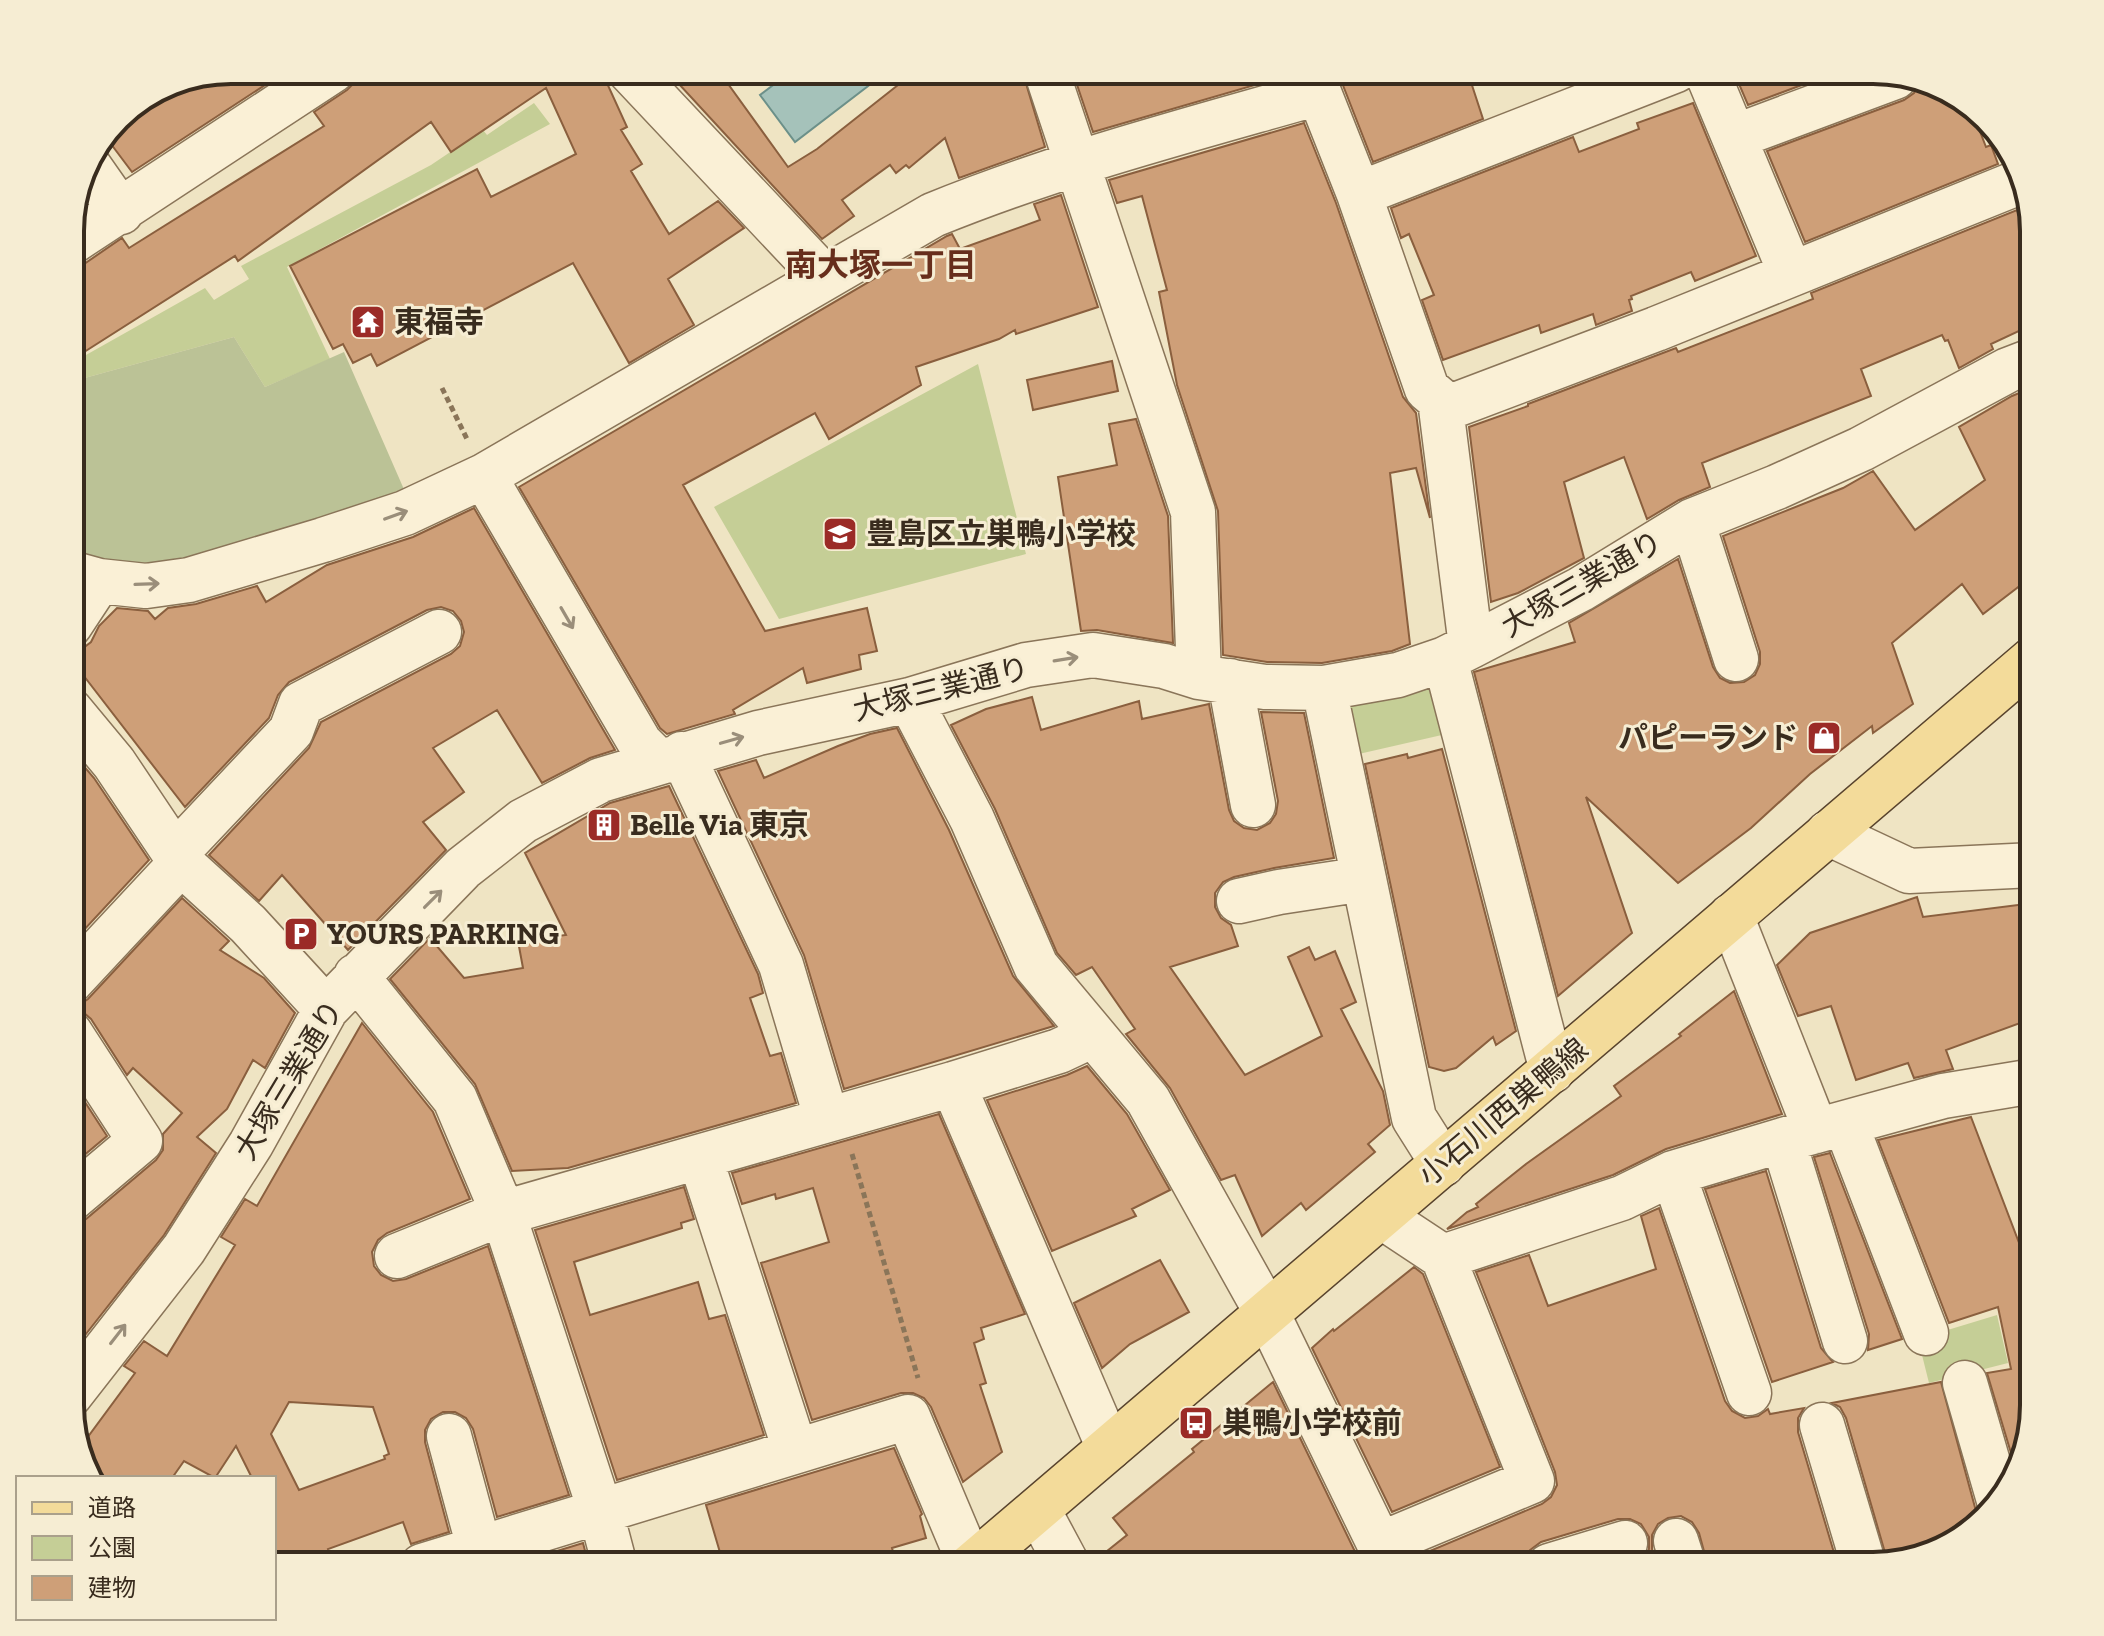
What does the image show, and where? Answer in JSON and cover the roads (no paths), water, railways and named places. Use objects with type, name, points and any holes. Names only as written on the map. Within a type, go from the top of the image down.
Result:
[{"type":"main road","name":"小石川西巣鴨線","points":[[988,1552],[2020,670]]},
{"type":"street","points":[[84,234],[312,84]]},
{"type":"street","points":[[642,84],[824,277]]},
{"type":"street","points":[[1051,84],[1193,512],[1215,679],[1253,805]]},
{"type":"street","points":[[85,577],[146,586],[205,576],[405,513],[484,476],[933,215],[993,190],[1308,84]]},
{"type":"street","points":[[1315,84],[1359,194],[1427,389],[1440,400],[1458,653],[1552,1071]]},
{"type":"street","points":[[1359,194],[1640,84]]},
{"type":"street","points":[[1712,84],[1791,274]]},
{"type":"street","points":[[1734,137],[1876,84]]},
{"type":"street","points":[[1442,410],[1791,274],[2009,174]]},
{"type":"street","points":[[95,175],[121,212]]},
{"type":"street","name":"大塚三業通り","points":[[84,1377],[184,1249],[251,1144],[326,1009],[463,868],[523,821],[601,780],[758,733],[910,700],[1026,665],[1093,655],[1265,687],[1324,688],[1398,675],[1458,653],[1581,589],[1692,521],[1861,449],[2020,365]]},
{"type":"street","points":[[484,476],[640,743],[670,758],[781,965],[834,1118]]},
{"type":"street","points":[[1692,521],[1736,659]]},
{"type":"street","points":[[84,966],[291,731],[301,704],[439,632]]},
{"type":"street","points":[[1324,688],[1414,1118],[1443,1164]]},
{"type":"street","points":[[910,700],[972,819],[1036,966],[1148,1100],[1267,1313],[1381,1552]]},
{"type":"street","points":[[84,727],[114,763],[178,858],[248,924],[326,1009]]},
{"type":"street","points":[[1828,833],[1909,871],[2020,866]]},
{"type":"street","points":[[1239,901],[1364,879]]},
{"type":"street","points":[[1731,916],[1815,1132],[1926,1333]]},
{"type":"street","points":[[356,976],[455,1099],[503,1213],[611,1552]]},
{"type":"street","points":[[397,1256],[503,1213],[953,1084],[1059,1051],[1093,1035]]},
{"type":"street","points":[[84,1055],[140,1141],[84,1188]]},
{"type":"street","points":[[1443,1257],[1622,1198],[1673,1173],[1943,1096],[2020,1083]]},
{"type":"street","points":[[953,1084],[1109,1448]]},
{"type":"street","points":[[1815,1132],[1845,1341]]},
{"type":"street","points":[[700,1157],[795,1450]]},
{"type":"street","points":[[1673,1173],[1749,1393]]},
{"type":"street","points":[[1381,1216],[1443,1257],[1532,1481],[1400,1552]]},
{"type":"street","points":[[1965,1383],[1995,1487]]},
{"type":"street","points":[[495,1552],[601,1513],[908,1417],[965,1552]]},
{"type":"street","points":[[1822,1425],[1860,1552]]},
{"type":"street","points":[[449,1436],[480,1552]]},
{"type":"street","points":[[1038,1510],[1060,1552]]},
{"type":"street","points":[[1595,1552],[1625,1543]]},
{"type":"water","points":[[775,84],[871,84],[795,142],[760,95]]},
{"type":"place","name":"東福寺","points":[[368,322]]},
{"type":"place","name":"豊島区立巣鴨小学校","points":[[840,534]]},
{"type":"place","name":"パピーランド","points":[[1824,738]]},
{"type":"place","name":"Belle Via 東京","points":[[604,825]]},
{"type":"place","name":"YOURS PARKING","points":[[301,934]]},
{"type":"place","name":"巣鴨小学校前","points":[[1196,1423]]},
{"type":"district","name":"南大塚一丁目","points":[[881,265]]}]
